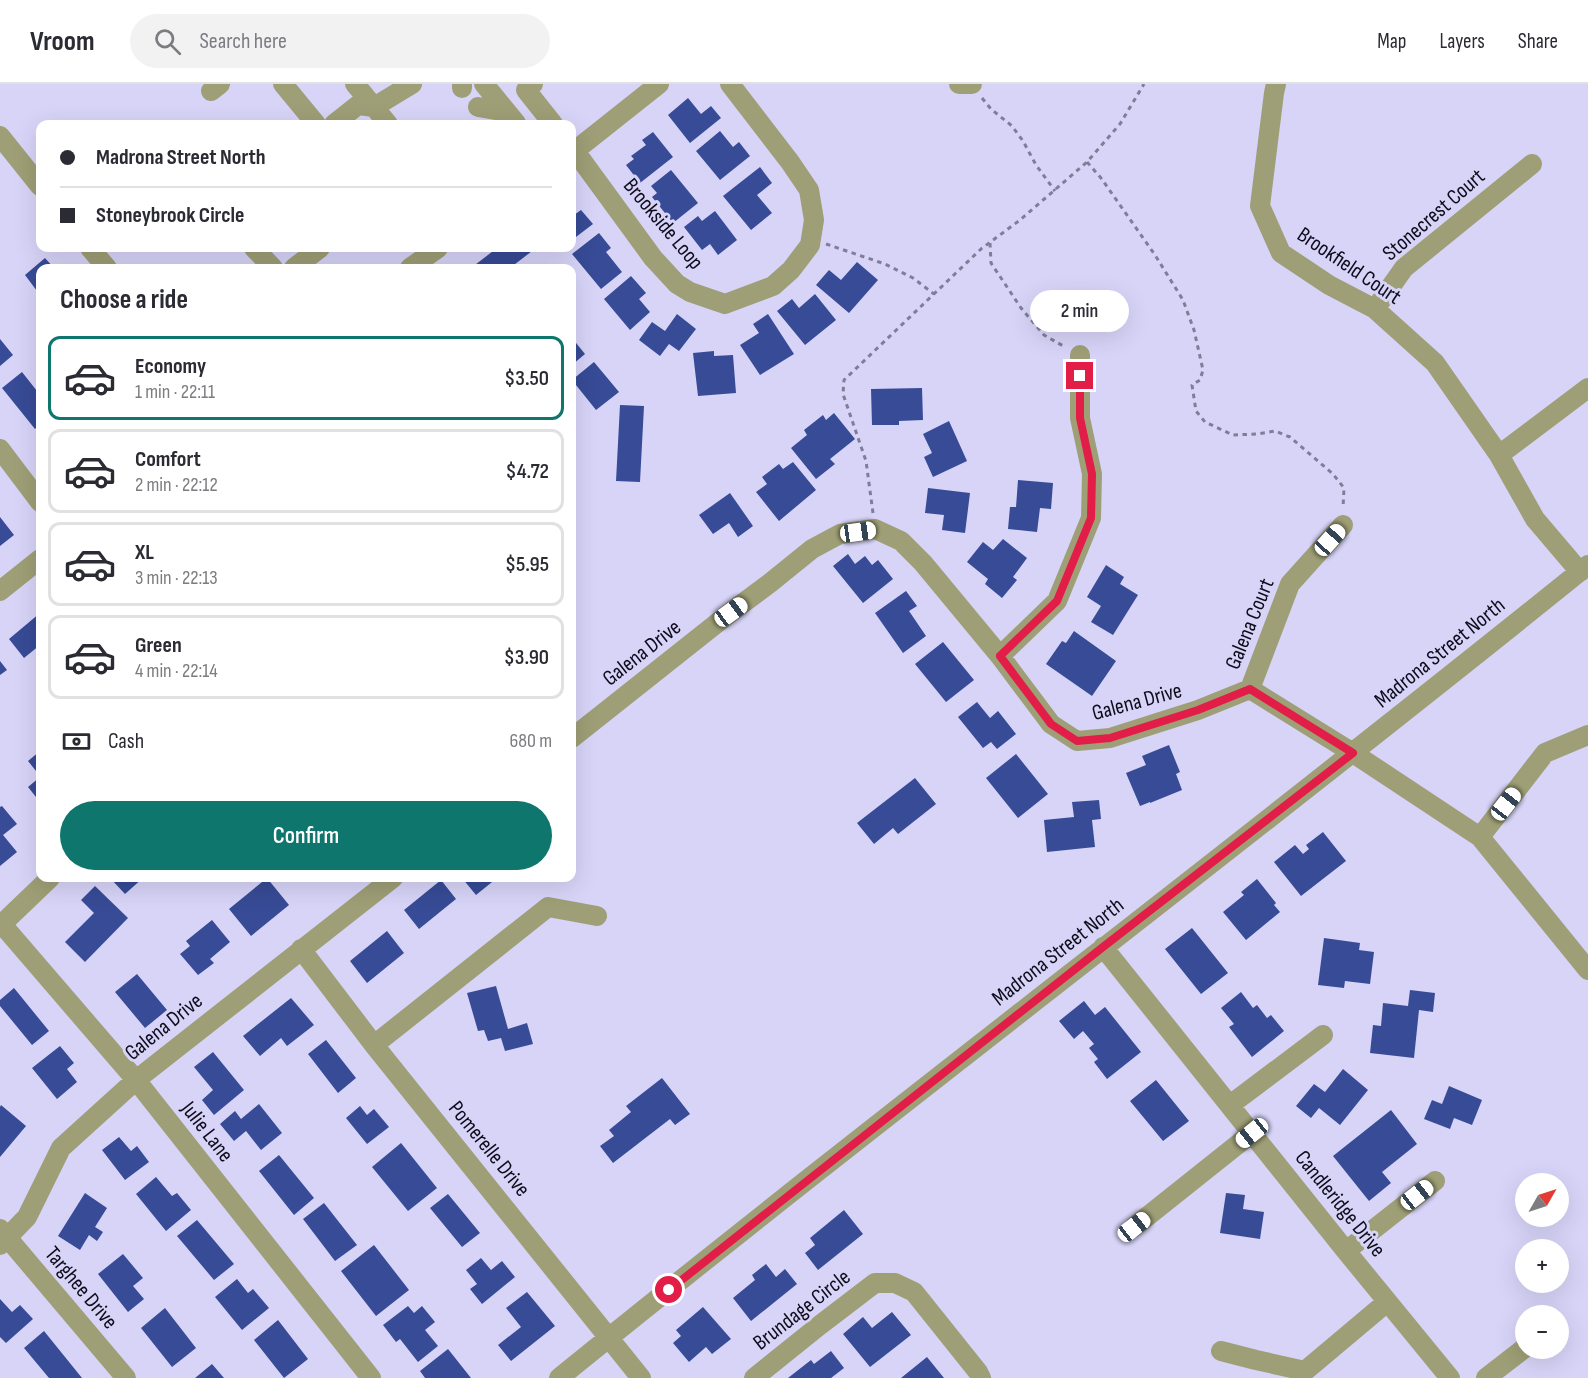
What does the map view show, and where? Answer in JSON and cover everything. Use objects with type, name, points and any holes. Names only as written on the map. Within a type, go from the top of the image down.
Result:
[{"type":"street","points":[[283,84],[313,120]]},
{"type":"street","points":[[355,84],[385,120]]},
{"type":"street","points":[[339,120],[358,105],[374,107],[412,84]]},
{"type":"street","points":[[484,84],[513,120]]},
{"type":"street","points":[[576,147],[659,84]]},
{"type":"street","name":"Brookside Loop","points":[[576,155],[653,258],[677,284],[690,292],[725,304],[772,286],[791,270],[810,245],[814,220],[809,190],[730,84]]},
{"type":"street","points":[[959,84],[972,84]]},
{"type":"street","name":"Brookfield Court","points":[[1276,84],[1260,206],[1281,253],[1329,285],[1376,309],[1435,363],[1499,455],[1535,519],[1584,569]]},
{"type":"street","points":[[513,120],[529,91],[550,120]]},
{"type":"street","points":[[478,107],[513,120]]},
{"type":"street","points":[[0,136],[36,181]]},
{"type":"street","name":"Stonecrest Court","points":[[1376,309],[1404,268],[1532,164]]},
{"type":"street","points":[[93,252],[104,264]]},
{"type":"street","points":[[258,252],[269,264]]},
{"type":"street","points":[[299,264],[315,252]]},
{"type":"street","points":[[416,264],[429,255]]},
{"type":"street","points":[[1000,656],[1057,601],[1091,518],[1092,474],[1080,418],[1080,355]]},
{"type":"street","points":[[1499,455],[1588,388]]},
{"type":"street","points":[[0,449],[36,497]]},
{"type":"street","name":"Galena Court","points":[[1250,689],[1290,584],[1343,525]]},
{"type":"street","name":"Galena Drive","points":[[576,735],[812,549],[840,534],[875,529],[901,541],[916,556],[1000,656],[1051,724],[1077,741],[1110,738],[1198,710],[1250,689]]},
{"type":"street","points":[[0,591],[36,562]]},
{"type":"street","name":"Madrona Street North","points":[[559,1378],[1584,569]]},
{"type":"street","points":[[1250,689],[1353,753],[1480,837],[1588,970]]},
{"type":"street","points":[[1480,837],[1545,753],[1588,735]]},
{"type":"street","points":[[1,923],[46,882]]},
{"type":"street","name":"Galena Drive","points":[[2,1237],[27,1217],[61,1148],[136,1080],[388,882]]},
{"type":"street","points":[[375,1045],[548,908],[597,916]]},
{"type":"street","name":"Julie Lane","points":[[1,923],[136,1080],[371,1378]]},
{"type":"street","name":"Candleridge Drive","points":[[1103,947],[1450,1378]]},
{"type":"street","name":"Pomerelle Drive","points":[[301,949],[641,1378]]},
{"type":"street","points":[[1230,1105],[1323,1035]]},
{"type":"street","points":[[1134,1227],[1252,1133]]},
{"type":"street","points":[[1346,1251],[1435,1181]]},
{"type":"street","name":"Targhee Drive","points":[[2,1237],[126,1378]]},
{"type":"street","name":"Brundage Circle","points":[[754,1378],[874,1283],[895,1283],[914,1292],[981,1378]]},
{"type":"street","points":[[1221,1351],[1305,1374],[1387,1302]]},
{"type":"street","points":[[1486,1378],[1515,1356]]},
{"type":"path","points":[[972,84],[991,110],[1012,126],[1055,191]]},
{"type":"path","points":[[875,529],[866,461],[843,394],[844,380],[981,249],[1055,191],[1087,162],[1120,124],[1144,84]]},
{"type":"path","points":[[1087,162],[1101,178],[1155,255],[1183,300],[1194,330],[1203,370],[1200,380],[1192,385],[1196,411],[1205,422],[1233,435],[1275,431],[1290,437],[1333,474],[1344,488],[1343,525]]},
{"type":"path","points":[[810,239],[885,264],[913,278],[934,295]]},
{"type":"path","points":[[990,242],[991,263],[1021,308],[1044,335],[1080,355]]},
{"type":"building","points":[[688,98],[701,114],[711,106],[721,118],[690,143],[668,115]]},
{"type":"building","points":[[720,131],[733,147],[739,142],[750,156],[720,180],[696,151]]},
{"type":"building","points":[[653,132],[673,157],[640,183],[626,165],[634,159],[631,156],[646,145],[642,140]]},
{"type":"building","points":[[760,167],[772,183],[757,195],[772,213],[751,230],[723,196]]},
{"type":"building","points":[[671,170],[698,203],[673,223],[652,197],[657,193],[651,186]]},
{"type":"building","points":[[581,210],[593,224],[576,237],[576,214]]},
{"type":"building","points":[[715,211],[737,240],[718,255],[710,244],[702,250],[684,227],[698,216],[702,221]]},
{"type":"building","points":[[599,233],[611,248],[606,252],[622,272],[601,289],[572,254]]},
{"type":"building","points":[[492,252],[531,252],[515,264],[476,264]]},
{"type":"building","points":[[45,258],[50,264],[38,264]]},
{"type":"building","points":[[857,262],[878,280],[849,313],[816,285],[829,270],[841,280]]},
{"type":"building","points":[[36,266],[36,290],[25,275]]},
{"type":"building","points":[[631,276],[646,293],[639,299],[650,312],[630,330],[604,299]]},
{"type":"building","points":[[815,294],[836,320],[805,345],[777,311],[792,299],[799,308]]},
{"type":"building","points":[[677,314],[696,329],[679,351],[669,344],[660,356],[639,340],[652,322],[665,331]]},
{"type":"building","points":[[768,314],[794,354],[760,375],[740,345],[759,333],[753,324]]},
{"type":"building","points":[[0,339],[13,355],[0,366]]},
{"type":"building","points":[[576,343],[585,354],[576,362]]},
{"type":"building","points":[[714,351],[714,356],[733,355],[736,393],[698,396],[693,353]]},
{"type":"building","points":[[594,362],[619,392],[596,410],[576,385],[576,377]]},
{"type":"building","points":[[22,372],[36,390],[35,429],[2,388]]},
{"type":"building","points":[[922,388],[923,420],[899,421],[899,425],[872,425],[871,389]]},
{"type":"building","points":[[620,405],[644,406],[640,482],[616,481]]},
{"type":"building","points":[[834,413],[855,439],[830,459],[835,464],[816,479],[791,448],[807,435],[804,430],[823,415],[826,420]]},
{"type":"building","points":[[949,421],[967,461],[933,477],[924,457],[932,453],[923,434]]},
{"type":"building","points":[[793,462],[816,490],[779,521],[756,492],[767,484],[762,477],[779,464],[783,469]]},
{"type":"building","points":[[1018,480],[1053,483],[1051,509],[1040,508],[1037,532],[1008,529],[1010,507],[1016,507]]},
{"type":"building","points":[[928,488],[970,493],[965,533],[942,530],[944,515],[925,513]]},
{"type":"building","points":[[730,493],[753,526],[738,537],[729,523],[713,534],[699,515]]},
{"type":"building","points":[[0,517],[14,535],[0,546]]},
{"type":"building","points":[[1003,539],[1027,558],[1013,577],[1017,580],[1002,598],[985,584],[988,579],[967,562],[983,542],[993,550]]},
{"type":"building","points":[[848,554],[855,564],[865,556],[872,565],[878,560],[893,579],[863,603],[833,566]]},
{"type":"building","points":[[1106,565],[1124,577],[1120,584],[1138,595],[1113,635],[1091,622],[1101,606],[1087,597]]},
{"type":"building","points":[[906,591],[917,606],[909,611],[926,636],[903,653],[875,613]]},
{"type":"building","points":[[36,616],[36,648],[24,658],[9,639]]},
{"type":"building","points":[[1074,631],[1116,661],[1092,696],[1046,664],[1062,641],[1066,643]]},
{"type":"building","points":[[943,642],[974,680],[946,702],[915,664]]},
{"type":"building","points":[[0,661],[7,670],[0,675]]},
{"type":"building","points":[[977,702],[990,718],[998,711],[1016,734],[997,749],[991,742],[983,748],[958,717]]},
{"type":"building","points":[[1169,745],[1180,772],[1176,774],[1182,790],[1140,806],[1126,773],[1146,765],[1142,756]]},
{"type":"building","points":[[36,754],[36,771],[28,761]]},
{"type":"building","points":[[1016,754],[1048,794],[1018,818],[986,778]]},
{"type":"building","points":[[915,778],[936,804],[898,834],[893,828],[874,844],[857,823]]},
{"type":"building","points":[[36,780],[36,797],[28,787]]},
{"type":"building","points":[[1099,800],[1101,819],[1092,820],[1095,847],[1047,852],[1044,820],[1074,817],[1072,802]]},
{"type":"building","points":[[2,806],[17,824],[3,835],[17,852],[0,866],[0,807]]},
{"type":"building","points":[[1323,832],[1346,861],[1301,896],[1274,862],[1295,845],[1303,854],[1309,849],[1306,845]]},
{"type":"building","points":[[1257,879],[1276,903],[1274,905],[1280,912],[1246,940],[1223,912],[1244,895],[1241,892]]},
{"type":"building","points":[[114,882],[138,882],[125,894]]},
{"type":"building","points":[[262,882],[270,882],[289,905],[251,936],[229,909]]},
{"type":"building","points":[[439,882],[443,882],[456,899],[419,929],[404,910]]},
{"type":"building","points":[[465,882],[492,882],[476,895]]},
{"type":"building","points":[[95,886],[128,918],[85,962],[65,942],[94,913],[81,900]]},
{"type":"building","points":[[212,920],[230,942],[210,959],[214,963],[198,975],[180,954],[190,946],[186,941]]},
{"type":"building","points":[[1192,928],[1228,973],[1201,994],[1165,949]]},
{"type":"building","points":[[387,931],[404,953],[367,983],[350,961]]},
{"type":"building","points":[[1324,938],[1360,943],[1359,950],[1374,952],[1370,984],[1345,981],[1344,988],[1318,985]]},
{"type":"building","points":[[137,974],[167,1010],[145,1028],[115,992]]},
{"type":"building","points":[[496,986],[508,1029],[527,1023],[533,1044],[505,1051],[501,1038],[488,1041],[484,1030],[478,1031],[467,993]]},
{"type":"building","points":[[14,988],[49,1031],[32,1045],[0,1006],[0,1000]]},
{"type":"building","points":[[1410,990],[1435,993],[1433,1012],[1419,1010],[1414,1058],[1370,1053],[1373,1025],[1381,1026],[1383,1003],[1408,1006]]},
{"type":"building","points":[[1241,992],[1253,1008],[1257,1005],[1267,1018],[1271,1015],[1284,1031],[1252,1057],[1229,1027],[1234,1024],[1221,1008]]},
{"type":"building","points":[[291,998],[314,1025],[287,1046],[281,1038],[260,1056],[243,1036]]},
{"type":"building","points":[[1084,1001],[1095,1015],[1105,1007],[1141,1052],[1107,1079],[1094,1062],[1098,1059],[1089,1048],[1094,1044],[1083,1031],[1074,1039],[1059,1021]]},
{"type":"building","points":[[326,1040],[356,1078],[338,1093],[308,1054]]},
{"type":"building","points":[[60,1046],[74,1063],[67,1069],[77,1082],[57,1099],[32,1068]]},
{"type":"building","points":[[213,1052],[244,1090],[214,1115],[202,1100],[213,1090],[194,1067]]},
{"type":"building","points":[[1343,1069],[1368,1090],[1340,1125],[1319,1108],[1311,1118],[1296,1106],[1314,1084],[1325,1092]]},
{"type":"building","points":[[662,1078],[690,1114],[675,1125],[670,1119],[613,1163],[600,1146],[614,1136],[609,1130],[631,1112],[626,1106]]},
{"type":"building","points":[[1156,1080],[1189,1121],[1163,1141],[1130,1101]]},
{"type":"building","points":[[1449,1086],[1482,1100],[1472,1125],[1454,1118],[1450,1129],[1424,1119],[1432,1100],[1442,1104]]},
{"type":"building","points":[[259,1104],[282,1133],[261,1150],[246,1131],[234,1141],[220,1124],[235,1111],[241,1119]]},
{"type":"building","points":[[1,1105],[26,1126],[0,1157],[0,1107]]},
{"type":"building","points":[[360,1106],[367,1115],[374,1109],[389,1127],[367,1144],[346,1118]]},
{"type":"building","points":[[1391,1110],[1417,1144],[1382,1172],[1391,1183],[1369,1201],[1333,1156]]},
{"type":"building","points":[[119,1137],[131,1151],[137,1146],[149,1162],[125,1180],[102,1150]]},
{"type":"building","points":[[401,1143],[437,1188],[408,1211],[372,1167]]},
{"type":"building","points":[[279,1155],[314,1198],[294,1215],[259,1171]]},
{"type":"building","points":[[156,1177],[172,1196],[177,1193],[191,1210],[166,1231],[136,1194]]},
{"type":"building","points":[[85,1193],[107,1208],[95,1227],[103,1232],[97,1241],[89,1235],[80,1250],[58,1236]]},
{"type":"building","points":[[1226,1193],[1245,1195],[1243,1209],[1264,1212],[1260,1239],[1220,1233]]},
{"type":"building","points":[[448,1194],[480,1233],[462,1247],[430,1208]]},
{"type":"building","points":[[324,1203],[357,1245],[335,1261],[303,1219]]},
{"type":"building","points":[[844,1210],[863,1234],[818,1270],[805,1253],[815,1245],[810,1238]]},
{"type":"building","points":[[197,1220],[234,1264],[214,1280],[177,1236]]},
{"type":"building","points":[[374,1245],[409,1290],[376,1316],[341,1271]]},
{"type":"building","points":[[123,1254],[143,1278],[133,1286],[144,1299],[128,1312],[98,1274]]},
{"type":"building","points":[[481,1258],[491,1270],[502,1261],[515,1277],[482,1304],[470,1289],[477,1284],[466,1270]]},
{"type":"building","points":[[766,1264],[776,1277],[785,1269],[797,1284],[751,1321],[733,1298],[755,1280],[752,1275]]},
{"type":"building","points":[[237,1279],[248,1293],[253,1289],[269,1308],[242,1330],[215,1297]]},
{"type":"building","points":[[527,1292],[555,1326],[511,1361],[498,1345],[521,1327],[506,1308]]},
{"type":"building","points":[[0,1299],[12,1312],[20,1305],[33,1319],[6,1343],[0,1337]]},
{"type":"building","points":[[408,1306],[414,1313],[422,1306],[435,1322],[425,1330],[438,1346],[418,1362],[400,1339],[396,1342],[383,1325]]},
{"type":"building","points":[[703,1307],[731,1339],[712,1354],[706,1347],[689,1362],[673,1343],[681,1336],[676,1330]]},
{"type":"building","points":[[165,1308],[196,1348],[172,1367],[141,1328]]},
{"type":"building","points":[[892,1312],[911,1335],[870,1367],[843,1334],[863,1317],[872,1328]]},
{"type":"building","points":[[278,1320],[308,1359],[284,1378],[254,1340]]},
{"type":"building","points":[[44,1331],[82,1378],[49,1378],[24,1348]]},
{"type":"building","points":[[448,1349],[471,1378],[425,1378],[420,1371]]},
{"type":"building","points":[[831,1351],[844,1368],[831,1378],[788,1378],[811,1360],[814,1364]]},
{"type":"building","points":[[927,1357],[944,1378],[901,1378]]},
{"type":"building","points":[[212,1364],[224,1378],[195,1378]]},
{"type":"route","points":[[669,1290],[1353,753],[1250,689],[1198,710],[1110,738],[1077,741],[1051,724],[1000,656],[1057,601],[1091,518],[1092,474],[1080,418],[1080,376]]}]
